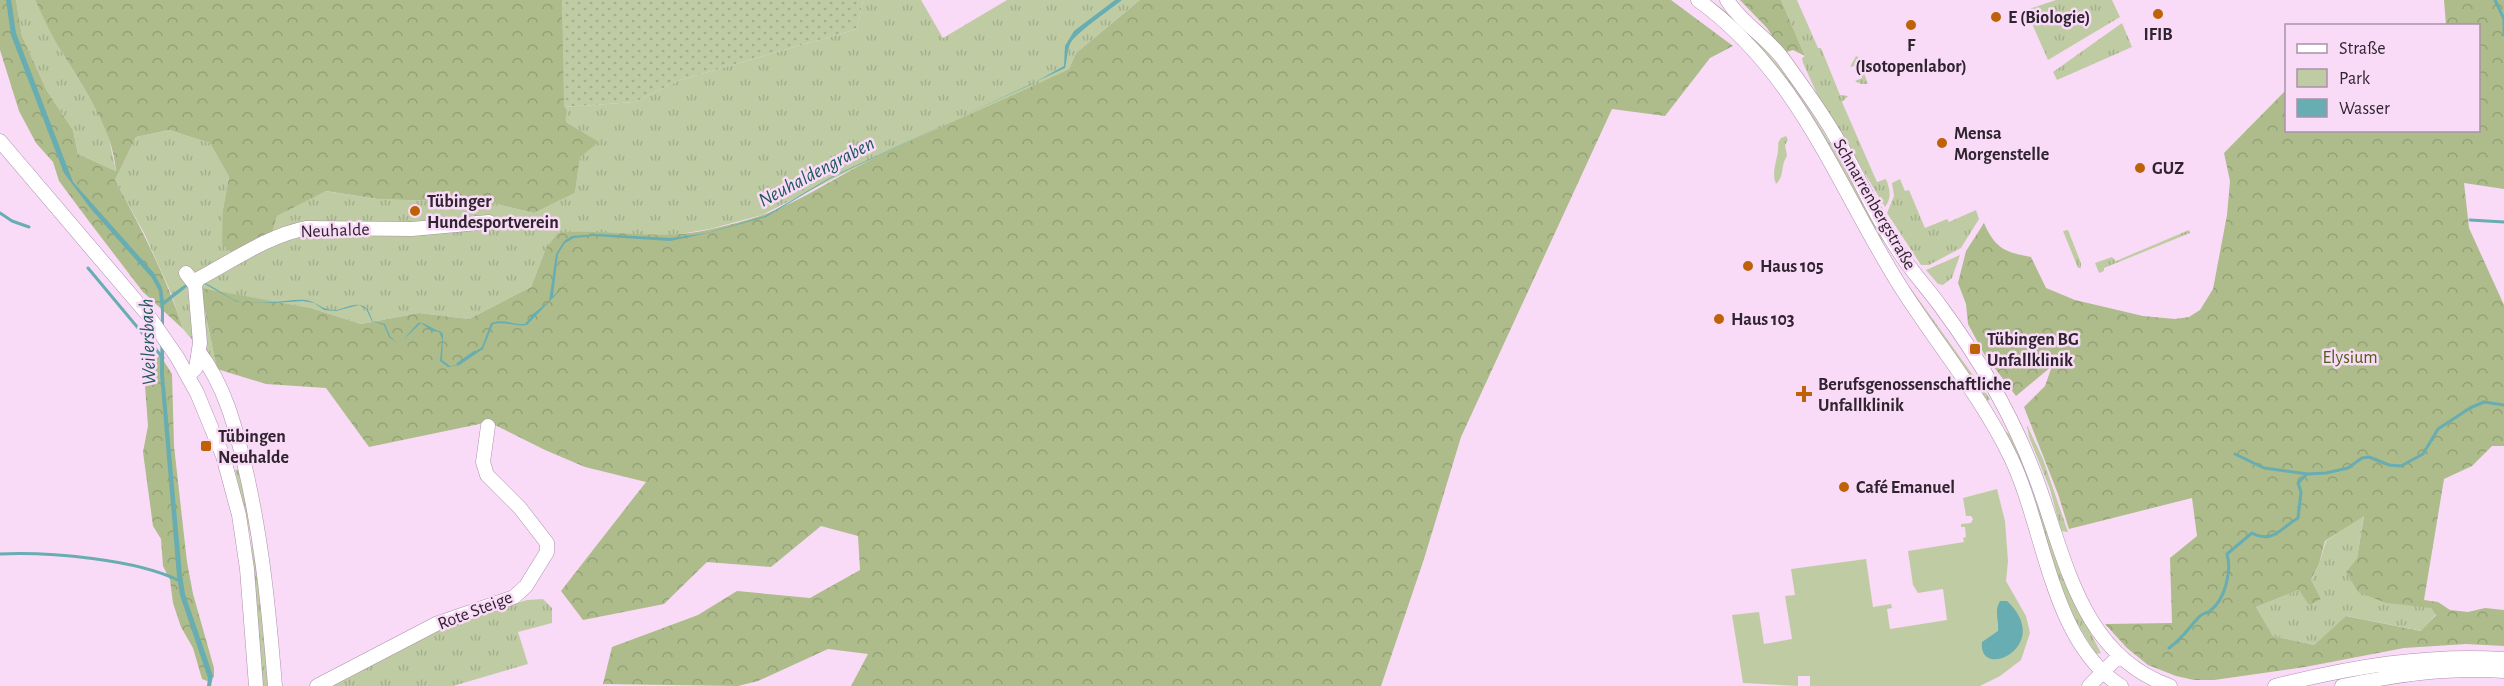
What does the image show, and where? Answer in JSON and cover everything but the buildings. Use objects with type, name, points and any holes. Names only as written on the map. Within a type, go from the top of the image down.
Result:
[{"type":"street","name":"Schnarrenbergstraße","points":[[1698,0],[1738,32],[1775,73],[1804,114],[1885,261],[2000,437],[2030,502],[2064,615],[2084,649],[2104,674],[2121,686]]},
{"type":"street","name":"Schnarrenbergstraße","points":[[1727,0],[1733,10],[1781,57],[1834,134],[1900,254],[1942,308],[1970,350],[2010,419],[2034,471],[2082,606],[2095,628],[2119,656],[2142,673],[2170,686]]},
{"type":"street","points":[[0,141],[139,303],[186,372],[215,434],[239,515],[247,569],[256,686]]},
{"type":"street","name":"Neuhalde","points":[[195,285],[198,279],[296,230],[307,228],[412,229],[489,222]]},
{"type":"street","points":[[186,273],[195,285],[199,352],[196,368],[186,372]]},
{"type":"street","points":[[199,352],[212,370],[235,427],[255,512],[270,616],[275,686]]},
{"type":"street","name":"Schnarrenbergstraße","points":[[1967,385],[1990,410],[2000,417],[2010,419]]},
{"type":"street","name":"Rote Steige","points":[[317,686],[438,623],[514,597],[526,586],[547,552],[547,543],[520,508],[487,475],[483,462],[488,426]]},
{"type":"street","points":[[2089,686],[2104,674],[2119,656]]},
{"type":"street","points":[[2275,686],[2301,683],[2382,663],[2426,658],[2504,659]]},
{"type":"street","points":[[2343,686],[2423,672],[2475,669],[2504,671]]},
{"type":"green space","points":[[0,0],[16,0],[22,36],[47,91],[73,130],[78,154],[116,171],[103,124],[55,41],[35,0],[562,0],[566,122],[599,142],[580,157],[575,193],[534,213],[492,203],[378,199],[326,191],[277,216],[270,241],[238,258],[222,244],[223,209],[229,177],[210,143],[169,130],[136,137],[115,180],[161,271],[183,329],[143,292],[59,181],[53,162],[36,143],[19,111],[0,50]]},
{"type":"green space","points":[[16,0],[35,0],[61,51],[107,130],[116,171],[78,154],[73,130],[47,91],[22,36]]},
{"type":"green space","points":[[562,0],[863,0],[857,29],[680,80],[635,102],[564,107]]},
{"type":"green space","points":[[863,0],[921,0],[943,38],[1007,0],[1140,0],[1076,53],[1069,69],[1002,102],[874,158],[762,215],[686,233],[663,236],[625,235],[546,248],[531,287],[469,319],[419,313],[361,324],[311,308],[200,289],[217,369],[183,329],[171,293],[145,235],[115,180],[136,137],[169,130],[210,143],[229,177],[223,209],[270,241],[277,216],[325,191],[378,199],[492,203],[534,213],[575,193],[580,156],[598,142],[566,122],[564,107],[635,102],[680,80],[857,29]]},
{"type":"green space","points":[[1140,0],[1671,0],[1733,46],[1710,58],[1665,116],[1612,109],[1461,437],[1424,559],[1381,686],[851,686],[868,654],[828,649],[758,681],[738,686],[603,684],[612,647],[698,615],[737,591],[810,598],[860,570],[858,536],[821,526],[771,567],[707,562],[664,604],[583,620],[561,591],[646,482],[585,467],[489,422],[369,447],[326,388],[266,384],[217,369],[200,288],[311,308],[361,324],[419,313],[469,319],[531,287],[546,248],[558,233],[597,232],[653,235],[692,233],[774,211],[874,158],[1069,69],[1076,53]]},
{"type":"green space","points":[[1704,0],[1710,0],[1738,22],[1764,48],[1787,78],[1809,109],[1848,175],[1883,238],[1882,244],[1826,146]]},
{"type":"green space","points":[[1740,0],[1781,0],[1805,56],[1793,50],[1783,53],[1767,28]]},
{"type":"green space","points":[[1781,0],[1797,0],[1818,48],[1821,48],[1840,95],[1848,96],[1842,102],[1877,182],[1886,179],[1889,197],[1885,207],[1818,96],[1803,63],[1802,58],[1805,56]]},
{"type":"green space","points":[[2056,0],[2112,0],[2120,17],[2048,60],[2026,10]]},
{"type":"green space","name":"Elysium","points":[[2444,0],[2504,0],[2504,189],[2464,183],[2469,228],[2504,305],[2504,446],[2492,446],[2472,466],[2444,479],[2424,600],[2438,602],[2450,610],[2468,612],[2485,608],[2504,610],[2504,646],[2466,644],[2404,648],[2305,667],[2214,680],[2194,680],[2148,665],[2127,648],[2105,624],[2172,623],[2170,558],[2197,536],[2192,498],[2069,529],[2024,407],[2045,386],[2052,366],[2016,396],[1984,354],[1968,324],[1966,304],[1958,283],[1966,251],[1984,223],[1992,238],[2007,251],[2031,257],[2046,288],[2075,300],[2143,316],[2175,319],[2189,317],[2200,310],[2213,289],[2227,215],[2230,181],[2224,153],[2285,91],[2285,132],[2480,132],[2480,24],[2446,24]],"holes":[[[2364,516],[2357,558],[2346,572],[2358,592],[2386,603],[2431,608],[2436,615],[2421,631],[2346,616],[2314,645],[2273,636],[2256,607],[2299,590],[2309,605],[2321,599],[2311,580],[2319,564],[2325,541]]]},
{"type":"green space","points":[[2122,23],[2132,47],[2057,80],[2053,72]]},
{"type":"green space","points":[[1856,56],[1868,84],[1855,81],[1862,78],[1857,65],[1850,67]]},
{"type":"green space","points":[[1786,136],[1787,156],[1781,178],[1776,184],[1774,174],[1778,143]]},
{"type":"green space","points":[[1900,179],[1905,191],[1909,190],[1925,228],[1947,219],[1949,222],[1976,210],[1979,219],[1961,248],[1929,265],[1921,265],[1887,213],[1894,196],[1892,183]]},
{"type":"green space","points":[[2068,230],[2081,268],[2078,268],[2063,231]]},
{"type":"green space","points":[[2189,230],[2190,233],[2104,268],[2104,271],[2099,273],[2095,263],[2112,257],[2116,261]]},
{"type":"green space","points":[[1960,255],[1952,278],[1943,285],[1938,284],[1926,270]]},
{"type":"green space","points":[[1909,286],[1990,399],[1988,401],[1906,288]]},
{"type":"green space","points":[[160,355],[172,374],[174,446],[187,562],[193,594],[214,668],[214,677],[207,681],[202,679],[193,648],[181,627],[173,603],[170,580],[163,566],[161,539],[153,526],[143,452],[148,426],[144,372]]},
{"type":"green space","points":[[2027,425],[2043,459],[2068,532],[2061,531],[2050,489],[2029,437]]},
{"type":"green space","points":[[2005,431],[2009,434],[2018,453],[2074,601],[2101,653],[2096,654],[2071,614]]},
{"type":"green space","points":[[243,468],[251,503],[272,686],[263,686],[251,537],[235,470]]},
{"type":"green space","points":[[1997,489],[2005,521],[2008,561],[2006,581],[2026,616],[2030,633],[2021,660],[2000,676],[1980,686],[1810,686],[1810,676],[1798,676],[1798,686],[1743,683],[1732,615],[1759,612],[1764,644],[1792,639],[1785,596],[1795,595],[1791,569],[1866,559],[1873,607],[1891,604],[1892,608],[1887,609],[1890,629],[1947,620],[1943,589],[1918,593],[1913,585],[1908,551],[1964,542],[1965,527],[1961,527],[1961,524],[1971,523],[1973,519],[1971,516],[1966,516],[1963,498]]},
{"type":"green space","points":[[2364,515],[2357,558],[2346,572],[2431,608],[2436,614],[2422,631],[2347,616],[2314,645],[2273,636],[2256,607],[2299,590],[2321,599],[2311,581],[2326,541]]},
{"type":"green space","points":[[543,599],[552,608],[552,623],[518,632],[528,664],[453,686],[334,686],[333,684],[446,626],[527,600]]},
{"type":"water","points":[[6,0],[11,0],[16,33],[73,182],[154,273],[162,288],[164,301],[183,286],[195,281],[201,282],[193,282],[164,305],[164,375],[182,575],[185,594],[213,676],[211,686],[207,686],[208,678],[180,595],[177,576],[160,374],[159,291],[152,278],[91,209],[64,173],[11,35]]},
{"type":"water","points":[[1115,0],[1122,0],[1073,39],[1065,68],[1035,82],[1064,66],[1065,46],[1074,31]]},
{"type":"water","points":[[1035,82],[1028,86],[954,120]]},
{"type":"water","points":[[954,120],[831,178],[766,217],[708,233],[670,241],[594,236],[574,238],[565,243],[558,254],[553,296],[567,283],[527,325],[493,324],[483,349],[459,365],[448,367],[440,361],[442,339],[439,332],[432,331],[421,323],[440,331],[443,334],[442,360],[450,366],[456,365],[482,347],[491,323],[500,321],[525,324],[549,301],[556,254],[564,241],[572,236],[599,234],[671,238],[707,233],[765,216],[831,177]]},
{"type":"water","points":[[201,282],[241,302],[306,300],[314,303],[303,301],[274,303],[237,302]]},
{"type":"water","points":[[314,303],[331,310],[359,305],[336,311],[324,310]]},
{"type":"water","points":[[359,305],[367,308],[373,321],[385,324],[390,336],[396,342],[389,337],[384,325],[372,321],[366,309]]},
{"type":"water","points":[[418,323],[421,323],[403,340]]},
{"type":"water","points":[[2000,601],[2007,601],[2020,617],[2023,632],[2019,644],[2011,653],[2001,658],[1991,659],[1984,654],[1982,642],[1998,631],[1997,612]]},
{"type":"waterway","points":[[2495,0],[2504,19],[2504,35]]},
{"type":"waterway","points":[[0,213],[12,221],[29,227]]},
{"type":"waterway","points":[[2470,220],[2504,222]]},
{"type":"waterway","name":"Weilersbach","points":[[88,268],[163,358]]},
{"type":"waterway","name":"Neuhaldengraben","points":[[458,364],[475,352]]},
{"type":"waterway","points":[[2235,454],[2264,468],[2307,474],[2348,468],[2362,458],[2369,457],[2389,465],[2401,466],[2423,454],[2438,429],[2470,408],[2484,402],[2504,405]]},
{"type":"waterway","points":[[2169,648],[2199,616],[2210,611],[2220,600],[2228,577],[2227,554],[2252,533],[2259,536],[2271,536],[2298,518],[2301,492],[2298,483],[2307,474]]},
{"type":"waterway","points":[[0,554],[43,554],[92,558],[140,567],[180,581]]},
{"type":"place","name":"IFIB","points":[[2158,14]]},
{"type":"place","name":"E (Biologie)","points":[[1996,17]]},
{"type":"place","name":"F (Isotopenlabor)","points":[[1911,25]]},
{"type":"place","name":"Mensa Morgenstelle","points":[[1942,143]]},
{"type":"place","name":"GUZ","points":[[2140,168]]},
{"type":"place","name":"Tübinger Hundesportverein","points":[[415,211]]},
{"type":"place","name":"Haus 105","points":[[1748,266]]},
{"type":"place","name":"Haus 103","points":[[1719,319]]},
{"type":"place","name":"Tübingen BG Unfallklinik","points":[[1975,349]]},
{"type":"place","name":"Berufsgenossenschaftliche Unfallklinik","points":[[1804,394]]},
{"type":"place","name":"Tübingen Neuhalde","points":[[206,446]]},
{"type":"place","name":"Café Emanuel","points":[[1844,487]]}]
